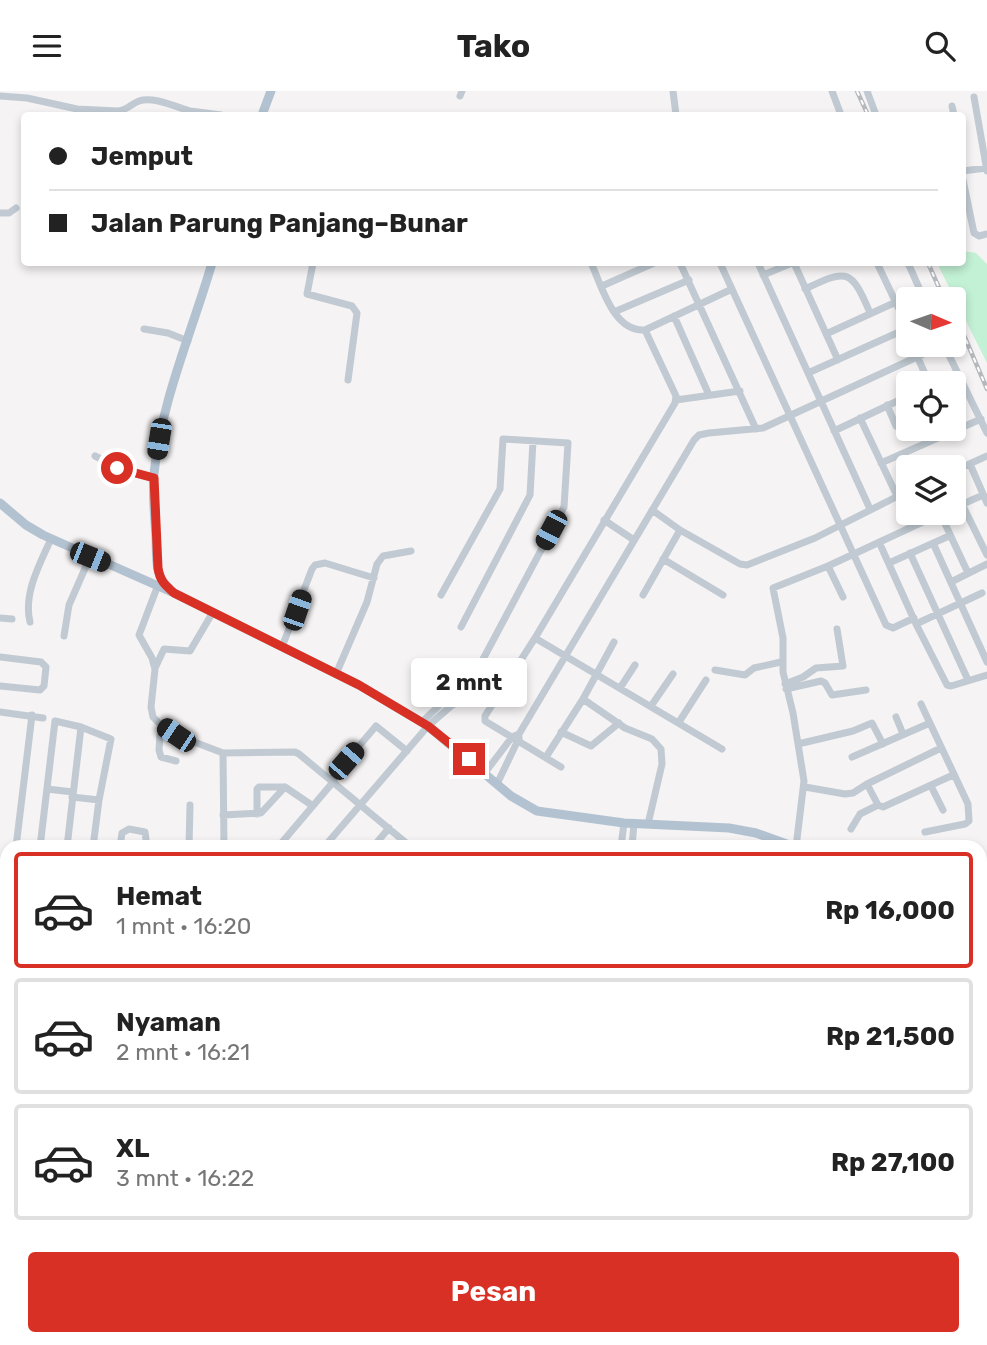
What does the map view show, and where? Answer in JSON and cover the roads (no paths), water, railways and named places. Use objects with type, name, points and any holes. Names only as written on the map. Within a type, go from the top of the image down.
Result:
[{"type":"main road","points":[[263,112],[271,91]]},
{"type":"main road","points":[[174,593],[162,583],[157,560],[154,478],[159,439],[211,266]]},
{"type":"main road","points":[[0,503],[26,526],[51,539],[158,585],[359,685],[425,724],[527,807],[537,811],[624,823],[729,828],[776,840]]},
{"type":"main road","points":[[138,576],[153,572],[157,560]]},
{"type":"street","points":[[673,91],[676,112]]},
{"type":"street","points":[[832,91],[840,112]]},
{"type":"street","points":[[867,91],[875,112]]},
{"type":"street","points":[[0,96],[27,98],[77,110],[124,111],[137,102],[147,100],[186,112]]},
{"type":"street","points":[[966,172],[987,169],[974,97]]},
{"type":"street","points":[[952,106],[953,112]]},
{"type":"street","points":[[966,193],[974,233],[979,236],[987,234]]},
{"type":"street","points":[[0,213],[9,213],[16,208]]},
{"type":"street","points":[[312,266],[307,294],[352,306],[357,313],[348,380]]},
{"type":"street","points":[[592,266],[614,312],[630,329],[645,330],[732,289]]},
{"type":"street","points":[[602,286],[647,266]]},
{"type":"street","points":[[682,266],[756,429]]},
{"type":"street","points":[[721,266],[886,625],[893,628],[915,621],[982,593]]},
{"type":"street","points":[[760,266],[870,509]]},
{"type":"street","points":[[764,275],[786,266]]},
{"type":"street","points":[[794,266],[838,360]]},
{"type":"street","points":[[826,334],[896,302],[878,266]]},
{"type":"street","points":[[909,266],[919,287]]},
{"type":"street","points":[[805,289],[833,275],[841,274],[858,285],[870,313]]},
{"type":"street","points":[[614,312],[689,279]]},
{"type":"street","points":[[674,316],[709,395]]},
{"type":"street","points":[[144,329],[168,333],[188,341]]},
{"type":"street","points":[[645,330],[676,400]]},
{"type":"street","points":[[808,373],[896,333]]},
{"type":"street","points":[[950,357],[987,433]]},
{"type":"street","points":[[496,784],[517,737],[699,435],[756,429],[918,358],[924,371]]},
{"type":"street","points":[[676,400],[740,391]]},
{"type":"street","points":[[561,767],[517,737],[485,721],[485,716],[535,638],[676,400]]},
{"type":"street","points":[[834,431],[896,401]]},
{"type":"street","points":[[887,405],[896,426]]},
{"type":"street","points":[[860,418],[896,494]]},
{"type":"street","points":[[966,424],[981,419]]},
{"type":"street","points":[[330,840],[407,751],[425,724],[449,702],[452,695],[457,698],[465,693],[564,507],[568,443],[503,439],[499,489],[442,595]]},
{"type":"street","points":[[461,627],[530,495],[534,441]]},
{"type":"street","points":[[881,463],[928,441]]},
{"type":"street","points":[[94,456],[125,471],[154,478]]},
{"type":"street","points":[[966,466],[987,456]]},
{"type":"street","points":[[970,464],[987,503]]},
{"type":"street","points":[[966,502],[983,495]]},
{"type":"street","points":[[652,510],[680,530],[740,564],[747,565],[841,525],[896,496]]},
{"type":"street","points":[[966,512],[987,555]]},
{"type":"street","points":[[604,520],[634,540]]},
{"type":"street","points":[[796,840],[805,787],[781,662],[783,638],[773,588],[828,566],[915,525]]},
{"type":"street","points":[[945,525],[968,573]]},
{"type":"street","points":[[643,595],[680,530]]},
{"type":"street","points":[[889,563],[949,537]]},
{"type":"street","points":[[30,622],[28,604],[36,574],[51,539]]},
{"type":"street","points":[[879,542],[947,685],[987,674]]},
{"type":"street","points":[[933,543],[987,662]]},
{"type":"street","points":[[336,674],[362,615],[377,564],[383,556],[411,551]]},
{"type":"street","points":[[910,553],[968,680]]},
{"type":"street","points":[[64,636],[69,605],[90,557]]},
{"type":"street","points":[[663,559],[723,595]]},
{"type":"street","points":[[282,647],[315,565],[325,563],[374,578]]},
{"type":"street","points":[[951,583],[987,564]]},
{"type":"street","points":[[828,566],[843,597]]},
{"type":"street","points":[[158,585],[139,635],[155,669],[152,713],[160,724],[176,735],[219,752],[295,752],[403,840]]},
{"type":"street","points":[[155,669],[164,649],[190,650],[213,612]]},
{"type":"street","points":[[0,618],[12,619]]},
{"type":"street","points":[[786,687],[814,669],[843,666],[837,629]]},
{"type":"street","points":[[535,638],[722,749]]},
{"type":"street","points":[[546,757],[583,699],[614,642]]},
{"type":"street","points":[[0,657],[41,662],[46,667],[44,686],[40,690],[0,686]]},
{"type":"street","points":[[715,670],[745,675],[754,668],[781,662]]},
{"type":"street","points":[[620,688],[635,665]]},
{"type":"street","points":[[651,706],[673,674]]},
{"type":"street","points":[[679,722],[706,680]]},
{"type":"street","points":[[786,687],[821,681],[832,695],[866,690]]},
{"type":"street","points":[[583,699],[657,744],[663,756],[648,824]]},
{"type":"street","points":[[921,704],[968,804],[969,821],[925,832]]},
{"type":"street","points":[[0,712],[43,718]]},
{"type":"street","points":[[17,840],[32,715]]},
{"type":"street","points":[[896,717],[903,734]]},
{"type":"street","points":[[41,840],[55,720],[111,739],[94,840]]},
{"type":"street","points":[[561,731],[591,746],[619,723]]},
{"type":"street","points":[[798,744],[853,731],[870,723],[883,744]]},
{"type":"street","points":[[852,757],[930,723]]},
{"type":"street","points":[[284,840],[376,726],[407,751]]},
{"type":"street","points":[[67,840],[81,727]]},
{"type":"street","points":[[176,735],[160,734],[159,750],[160,757],[176,761]]},
{"type":"street","points":[[484,774],[517,737]]},
{"type":"street","points":[[805,787],[845,795],[853,793],[941,748]]},
{"type":"street","points":[[219,752],[224,840]]},
{"type":"street","points":[[851,829],[860,814],[878,805],[883,807],[953,775]]},
{"type":"street","points":[[867,784],[878,805]]},
{"type":"street","points":[[931,786],[943,810]]},
{"type":"street","points":[[257,814],[257,787],[285,787],[313,806]]},
{"type":"street","points":[[223,815],[257,814],[265,811],[285,787]]},
{"type":"street","points":[[47,789],[99,800]]},
{"type":"street","points":[[189,840],[190,805]]},
{"type":"street","points":[[622,840],[624,823]]},
{"type":"street","points":[[633,840],[634,823]]},
{"type":"street","points":[[379,840],[389,828]]},
{"type":"street","points":[[121,840],[122,833],[129,829],[145,832],[146,840]]},
{"type":"railway","points":[[857,91],[867,112]]},
{"type":"railway","points":[[929,266],[939,287]]},
{"type":"railway","points":[[966,340],[987,389]]}]
